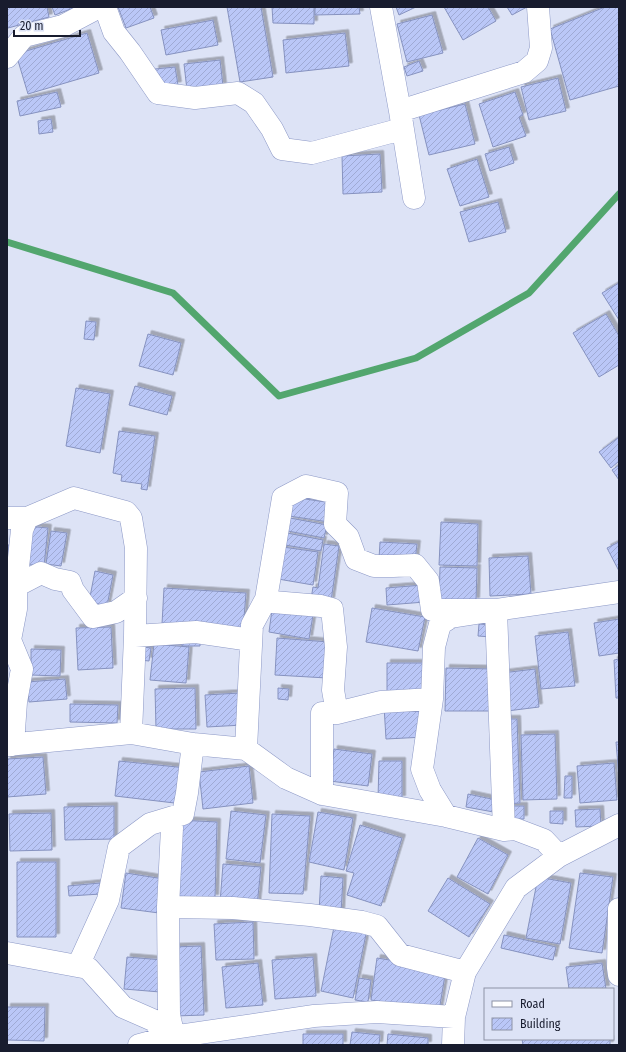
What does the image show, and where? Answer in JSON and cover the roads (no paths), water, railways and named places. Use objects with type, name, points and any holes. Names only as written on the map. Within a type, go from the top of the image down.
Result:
[{"type":"street","points":[[7,57],[24,36],[63,26],[99,7]]},
{"type":"street","points":[[105,7],[114,32],[130,52],[158,93],[195,98],[238,93],[254,103],[272,129],[282,149],[312,153],[402,120],[524,72],[536,61],[541,48],[538,7]]},
{"type":"street","points":[[382,7],[414,198]]},
{"type":"street","points":[[246,749],[252,624],[266,599],[283,498],[306,486],[337,493],[335,524],[348,537],[356,559],[374,566],[416,565],[428,581],[432,610],[496,610]]},
{"type":"street","points":[[131,733],[136,636],[136,548],[131,518],[126,512],[74,498],[17,518],[22,530],[16,586],[16,609],[10,627],[10,640],[22,669],[10,745],[131,733],[193,744],[246,749],[286,778],[322,794],[446,816],[504,830],[515,828],[544,840],[559,856]]},
{"type":"street","points":[[16,586],[41,573],[55,579],[70,582],[73,590],[93,617],[116,612],[136,598]]},
{"type":"street","points":[[446,816],[430,790],[422,769],[432,699],[434,647],[440,624],[451,617],[619,592]]},
{"type":"street","points":[[266,599],[273,602],[321,606],[332,609],[336,647],[333,690],[337,713]]},
{"type":"street","points":[[496,610],[504,830]]},
{"type":"street","points":[[136,636],[196,632],[251,640]]},
{"type":"street","points":[[322,794],[322,713],[337,713],[381,702],[432,699]]},
{"type":"street","points":[[78,966],[108,900],[119,847],[150,824],[183,814],[188,793],[193,744]]},
{"type":"street","points":[[164,820],[172,828],[168,907],[169,1038]]},
{"type":"street","points":[[453,1045],[454,1017],[465,972],[516,888],[559,856],[619,825]]},
{"type":"street","points":[[168,907],[233,908],[310,915],[362,922],[377,926],[400,954],[465,972]]},
{"type":"street","points":[[619,909],[619,975]]},
{"type":"street","points":[[7,953],[88,968],[123,1007],[155,1021],[169,1038]]},
{"type":"street","points":[[139,1045],[169,1038],[314,1016],[378,1012],[454,1017]]},
{"type":"waterway","points":[[7,242],[173,293],[279,396],[416,358],[529,293],[619,194]]}]
